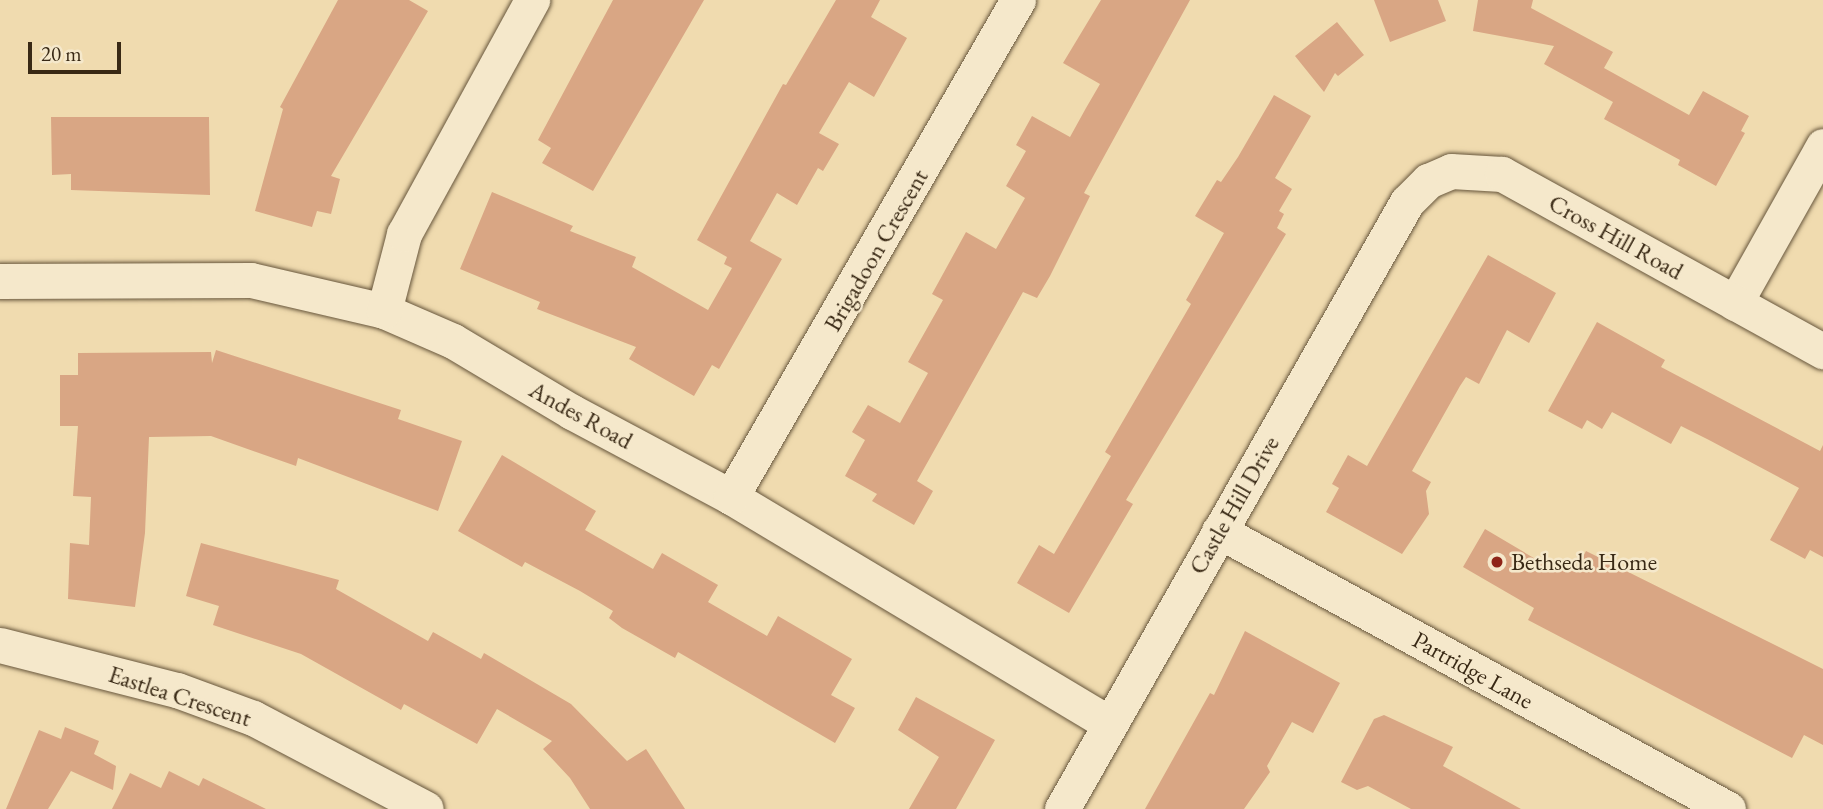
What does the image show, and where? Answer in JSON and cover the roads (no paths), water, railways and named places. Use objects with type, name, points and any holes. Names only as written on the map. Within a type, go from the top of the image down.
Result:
[{"type":"street","points":[[384,312],[404,234],[532,0]]},
{"type":"street","name":"Brigadoon Crescent","points":[[731,497],[1018,0]]},
{"type":"street","points":[[1735,303],[1823,146]]},
{"type":"street","name":"Cross Hill Road","points":[[1407,202],[1428,181],[1451,171],[1502,174],[1823,351]]},
{"type":"street","name":"Castle Hill Drive","points":[[1062,809],[1108,723],[1407,202]]},
{"type":"street","name":"Andes Road","points":[[0,281],[251,280],[384,312],[453,341],[572,412],[731,497],[1108,723]]},
{"type":"street","name":"Partridge Lane","points":[[1219,531],[1728,809]]},
{"type":"street","name":"Eastlea Crescent","points":[[0,645],[177,690],[253,718],[426,809]]},
{"type":"place","name":"Bethseda Home","points":[[1497,562]]}]
